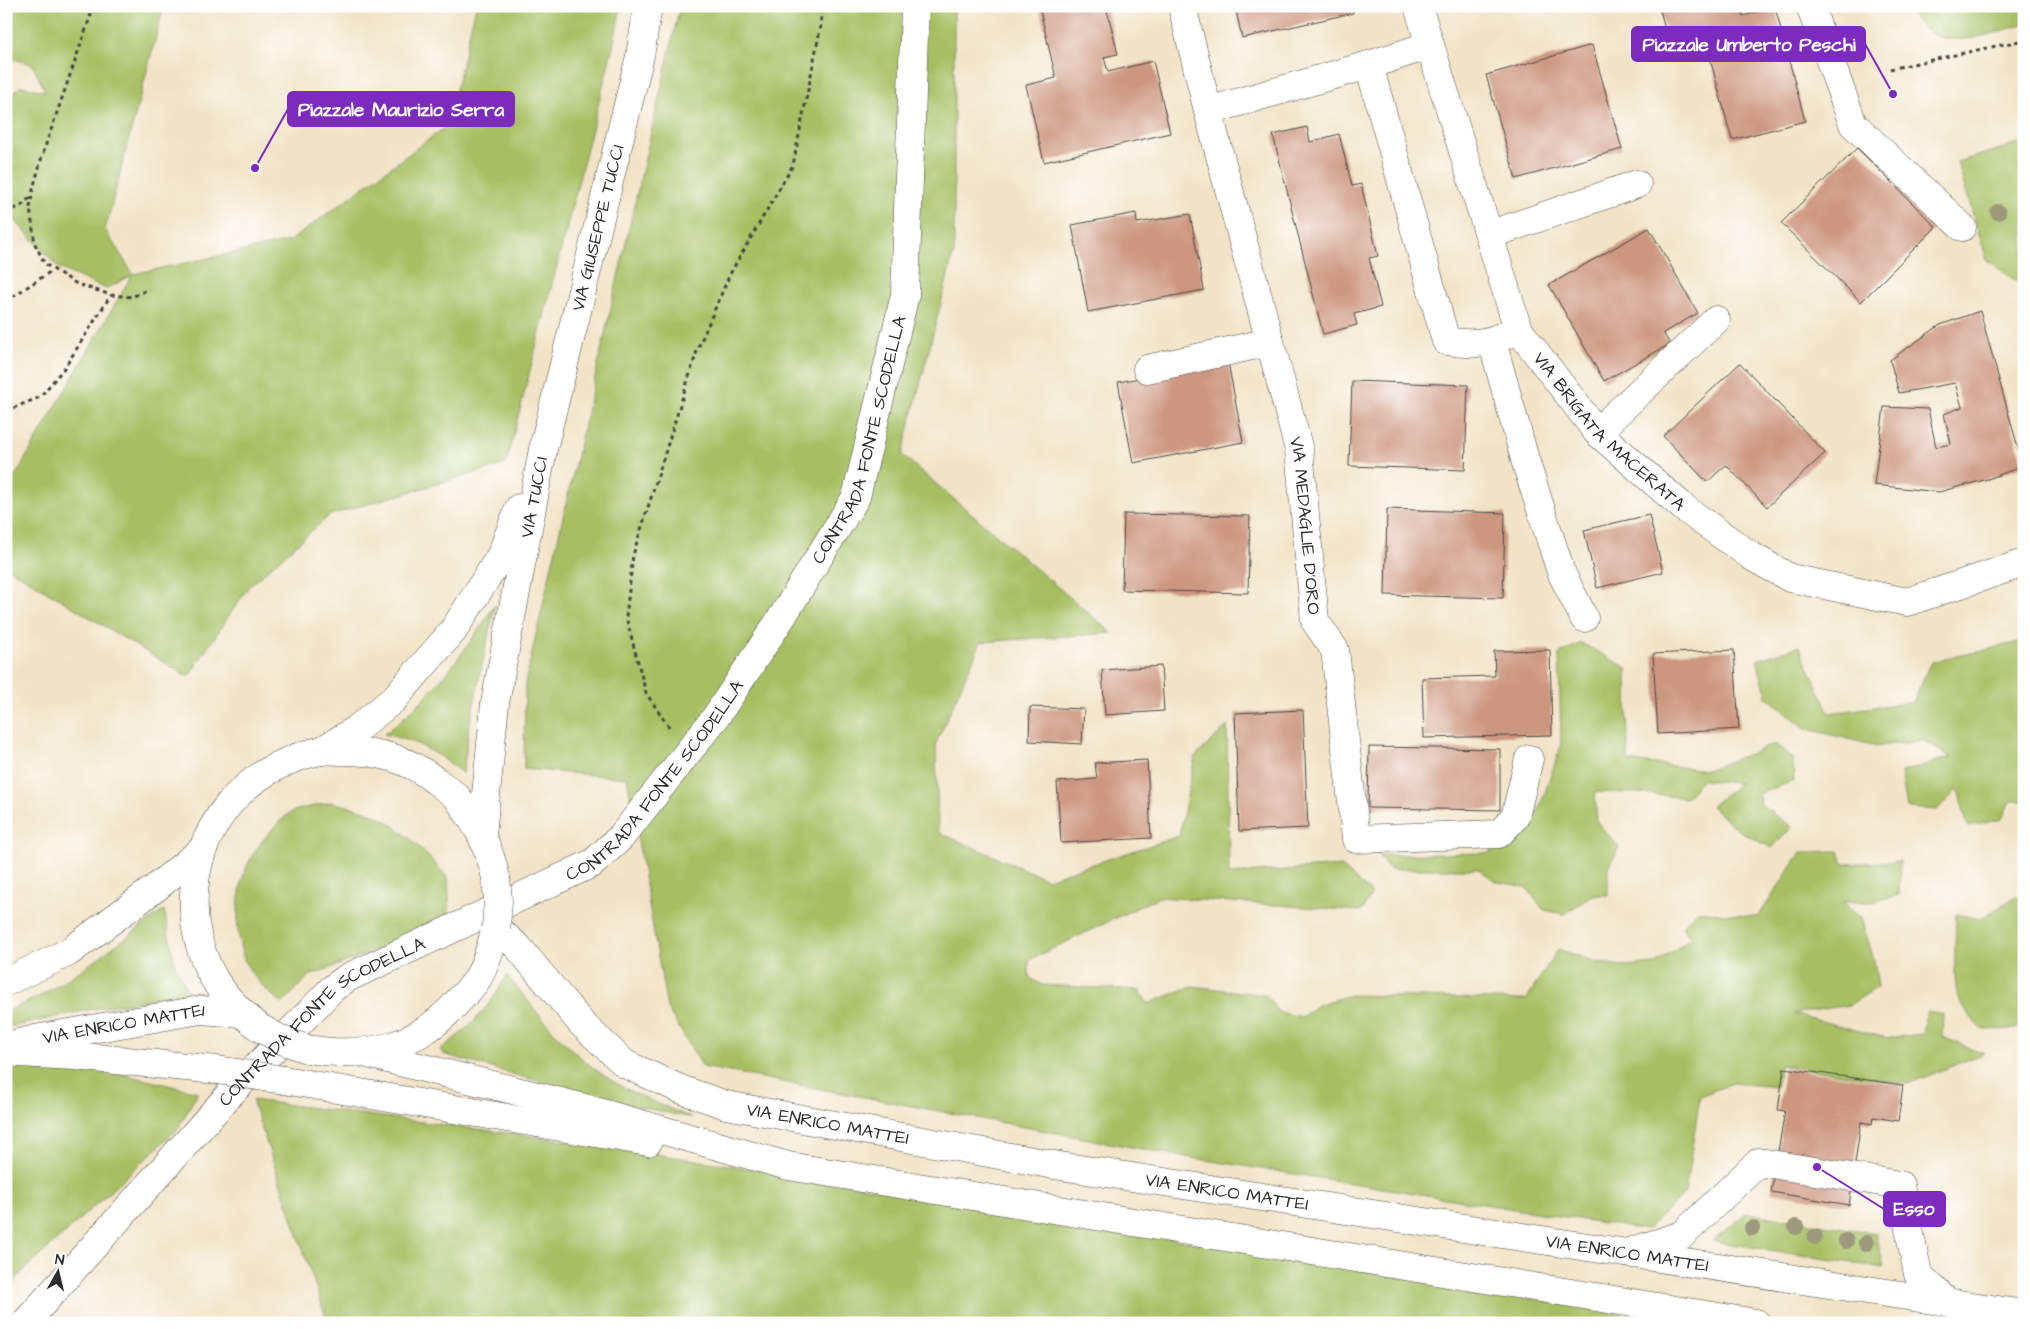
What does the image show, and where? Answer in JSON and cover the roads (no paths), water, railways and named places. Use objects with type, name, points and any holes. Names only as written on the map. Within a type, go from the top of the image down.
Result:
[{"type":"main road","name":"VIA GIUSEPPE TUCCI","points":[[543,449],[640,56],[648,6]]},
{"type":"main road","name":"CONTRADA FONTE SCODELLA","points":[[24,1323],[231,1093],[332,989],[348,978],[593,863],[621,837],[715,718],[782,617],[856,497],[905,295],[916,6]]},
{"type":"main road","name":"VIA MEDAGLIE D'ORO","points":[[1182,6],[1208,111],[1299,450],[1314,621],[1335,650],[1356,839],[1499,834],[1515,817],[1529,759]]},
{"type":"main road","name":"VIA BRIGATA MACERATA","points":[[1418,6],[1518,329],[1597,432],[1684,508],[1751,556],[1790,578],[1907,602],[2024,563]]},
{"type":"main road","points":[[1810,6],[1853,124],[1962,227]]},
{"type":"main road","points":[[1208,111],[1369,65],[1430,45]]},
{"type":"main road","points":[[1369,65],[1446,341],[1468,345],[1492,341],[1518,329]]},
{"type":"main road","points":[[1489,235],[1637,184]]},
{"type":"main road","points":[[1597,432],[1716,320]]},
{"type":"main road","points":[[1492,341],[1526,462],[1561,572],[1584,618]]},
{"type":"main road","points":[[1147,369],[1270,342]]},
{"type":"main road","name":"VIA TUCCI","points":[[321,751],[354,730],[393,700],[453,631],[501,555],[543,449]]},
{"type":"main road","name":"VIA TUCCI","points":[[482,834],[495,703],[543,449]]},
{"type":"main road","points":[[321,751],[367,751],[394,758],[420,769],[458,798],[482,834],[492,857],[498,900],[496,928],[489,953],[478,978],[447,1015],[425,1032],[400,1044],[363,1053],[336,1054],[307,1049],[284,1041],[251,1021],[222,992],[207,966],[198,941],[193,914],[194,882],[202,850],[216,821],[235,797],[258,776],[288,760],[321,751]]},
{"type":"main road","points":[[6,982],[69,952],[158,886],[202,850]]},
{"type":"main road","name":"VIA ENRICO MATTEI","points":[[496,928],[518,947],[582,1024],[625,1064],[680,1089],[726,1105],[1060,1166],[2024,1314]]},
{"type":"main road","name":"VIA ENRICO MATTEI","points":[[6,1046],[35,1039],[200,1010],[251,1021]]},
{"type":"main road","points":[[6,1052],[74,1056],[217,1070],[284,1080],[788,1166],[1725,1320],[1756,1323]]},
{"type":"main road","points":[[363,1053],[581,1107],[788,1166]]},
{"type":"main road","points":[[1626,1253],[1682,1235],[1759,1162],[1900,1185],[1918,1274],[1946,1301]]},
{"type":"place","name":"Piazzale Umberto Peschi","points":[[1893,94]]},
{"type":"place","name":"Piazzale Maurizio Serra","points":[[255,168]]},
{"type":"place","name":"Esso","points":[[1817,1167]]}]
